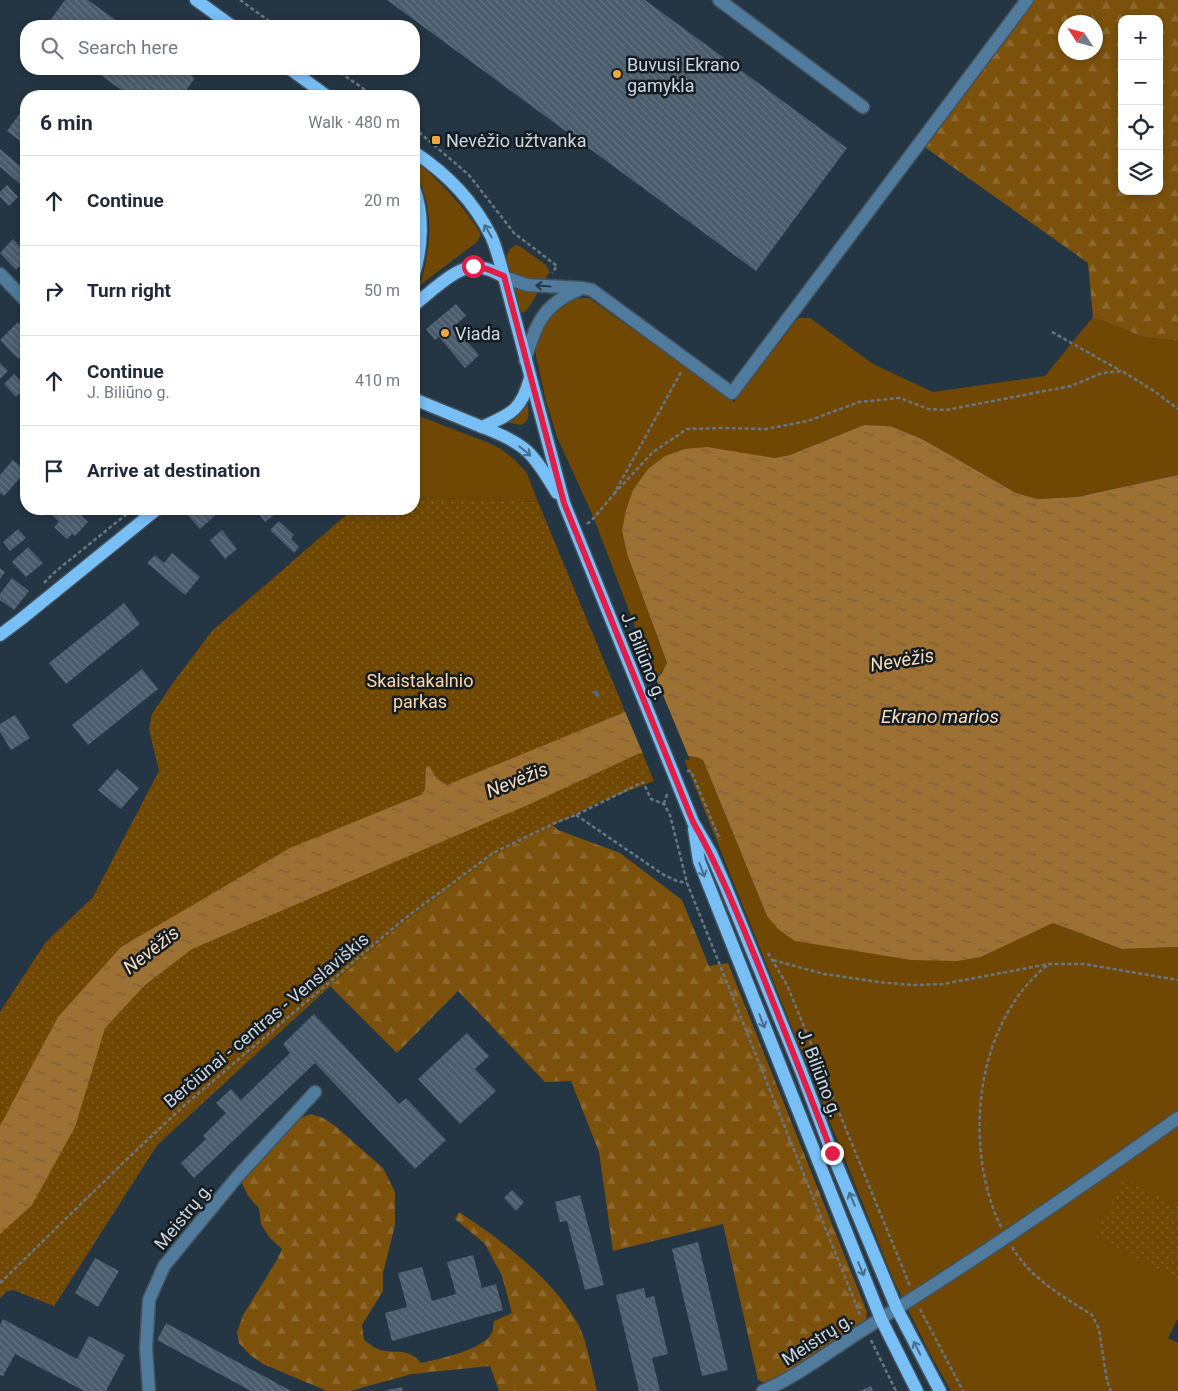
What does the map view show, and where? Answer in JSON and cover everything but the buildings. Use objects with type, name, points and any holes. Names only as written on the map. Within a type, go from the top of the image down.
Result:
[{"type":"main road","points":[[196,0],[224,20]]},
{"type":"main road","points":[[298,75],[319,90]]},
{"type":"main road","name":"J. Biliūno g.","points":[[420,156],[439,170],[456,186],[492,237],[564,503],[693,822],[711,853],[725,885],[801,1071],[917,1391]]},
{"type":"main road","points":[[420,211],[420,234]]},
{"type":"main road","points":[[420,301],[457,271],[473,266],[504,276]]},
{"type":"main road","points":[[482,427],[511,413],[520,404],[530,378]]},
{"type":"main road","name":"J. Biliūno g.","points":[[420,401],[503,436],[527,451],[541,468],[564,503]]},
{"type":"main road","points":[[0,635],[150,515]]},
{"type":"main road","name":"J. Biliūno g.","points":[[693,822],[702,868],[889,1314],[940,1391]]},
{"type":"street","points":[[719,0],[863,107]]},
{"type":"street","points":[[504,276],[527,285],[592,290],[732,393],[1027,0]]},
{"type":"street","points":[[0,274],[20,295]]},
{"type":"street","points":[[525,360],[534,329],[540,320],[564,296],[583,288]]},
{"type":"street","name":"Meistrų g.","points":[[149,1391],[146,1348],[149,1300],[164,1266],[238,1176],[315,1092]]},
{"type":"street","name":"Meistrų g.","points":[[763,1391],[796,1374],[915,1298],[1006,1238],[1178,1118]]},
{"type":"path","points":[[240,0],[268,20]]},
{"type":"path","points":[[343,75],[365,90]]},
{"type":"path","points":[[1052,332],[1154,391],[1178,409]]},
{"type":"path","points":[[614,494],[688,361]]},
{"type":"path","points":[[575,531],[592,520],[653,452],[687,429],[766,429],[808,421],[859,402],[900,398],[928,409],[946,410],[1071,386],[1102,373],[1122,372]]},
{"type":"path","points":[[673,773],[691,770],[720,841]]},
{"type":"path","name":"Berčiūnai - centras - Venslaviškis","points":[[0,1283],[186,1103],[404,919],[493,853],[643,782],[651,799],[664,804],[670,815],[687,883]]},
{"type":"path","points":[[576,815],[664,875],[687,883],[866,1328],[896,1391]]},
{"type":"path","points":[[764,947],[788,985],[915,1298],[963,1391]]},
{"type":"path","points":[[772,960],[824,974],[886,983],[943,984],[1049,964],[1084,964],[1178,980]]},
{"type":"path","points":[[1049,964],[1037,973],[1025,988],[1010,1010],[994,1043],[985,1072],[980,1103],[979,1136],[988,1197],[1006,1238],[1018,1258],[1028,1269],[1048,1286],[1092,1315],[1099,1329],[1107,1381],[1111,1391]]},
{"type":"green space","points":[[1027,0],[1178,0],[1178,341],[1143,337],[1093,317],[1088,263],[919,143]]},
{"type":"green space","points":[[420,164],[451,194],[475,224],[481,235],[477,242],[420,285],[427,253],[429,232],[428,211],[420,182]]},
{"type":"green space","points":[[516,245],[546,265],[550,272],[523,313],[520,310],[506,256],[510,249]]},
{"type":"green space","points":[[589,298],[734,402],[798,318],[810,318],[873,364],[933,392],[1045,376],[1093,317],[1143,337],[1178,341],[1178,475],[1077,497],[1037,499],[1016,493],[922,439],[890,426],[864,425],[790,455],[775,458],[752,455],[622,531],[627,554],[667,663],[655,679],[593,516],[557,437],[546,401],[536,356],[536,344],[551,314],[558,306],[572,299]]},
{"type":"green space","points":[[527,400],[527,421],[521,425],[505,422]]},
{"type":"green space","points":[[420,416],[501,449],[527,473],[538,502],[420,497]]},
{"type":"green space","name":"Skaistakalnio parkas","points":[[420,497],[538,502],[654,781],[598,803],[494,855],[406,921],[330,986],[157,1145],[54,1306],[14,1290],[7,1291],[0,1298],[0,1012],[46,942],[93,897],[159,771],[149,729],[152,714],[212,631],[346,515],[420,515]]},
{"type":"green space","points":[[684,757],[697,757],[703,760],[767,916],[981,957],[1053,923],[1122,949],[1178,947],[1178,1318],[1168,1338],[1178,1343],[1178,1391],[951,1391],[929,1352],[894,1281]]},
{"type":"green space","points":[[530,804],[558,830],[620,853],[682,900],[709,966],[728,963],[867,1312],[866,1320],[789,1371],[766,1383],[758,1380],[723,1224],[613,1251],[599,1152],[571,1081],[545,1082],[458,991],[397,1053],[330,986],[157,1145],[54,1306],[14,1290],[7,1291],[0,1298],[0,1234]]},
{"type":"green space","points":[[311,1114],[323,1118],[334,1125],[383,1168],[395,1192],[395,1225],[383,1273],[383,1291],[362,1325],[364,1340],[382,1350],[409,1354],[421,1363],[459,1353],[480,1344],[492,1333],[494,1321],[512,1313],[502,1276],[485,1244],[455,1219],[459,1212],[527,1263],[557,1294],[570,1311],[583,1334],[597,1391],[499,1391],[490,1366],[412,1374],[350,1391],[327,1391],[263,1364],[250,1355],[239,1343],[237,1332],[243,1315],[282,1249],[269,1237],[261,1224],[259,1208],[248,1196],[241,1181],[297,1119]]},
{"type":"green space","points":[[1124,1179],[1178,1207],[1178,1279],[1094,1236]]},
{"type":"water","name":"Ekrano marios","points":[[864,425],[890,426],[922,439],[1016,493],[1037,499],[1077,497],[1178,475],[1178,947],[1122,949],[1053,923],[981,957],[957,961],[911,960],[795,941],[778,929],[767,916],[703,760],[697,757],[640,753],[530,804],[192,949],[145,985],[105,1028],[75,1127],[32,1205],[0,1234],[0,1126],[58,1017],[121,947],[290,848],[423,794],[426,767],[429,766],[437,779],[447,785],[625,712],[662,673],[667,663],[627,554],[622,531],[626,510],[633,490],[648,469],[665,456],[685,449],[707,447],[775,458],[790,455]]},
{"type":"pier","points":[[655,676],[690,760],[644,756],[624,709]]},
{"type":"place","name":"Buvusi Ekrano gamykla","points":[[617,74]]},
{"type":"place","name":"Nevėžio užtvanka","points":[[436,140]]},
{"type":"place","name":"Viada","points":[[445,333]]},
{"type":"route","points":[[473,266],[504,276],[564,503],[693,822],[711,853],[725,885],[801,1071],[832,1153]]},
{"type":"water label","name":"Nevėžis","points":[[902,660]]},
{"type":"water label","name":"Nevėžis","points":[[517,780]]},
{"type":"water label","name":"Nevėžis","points":[[151,950]]}]
